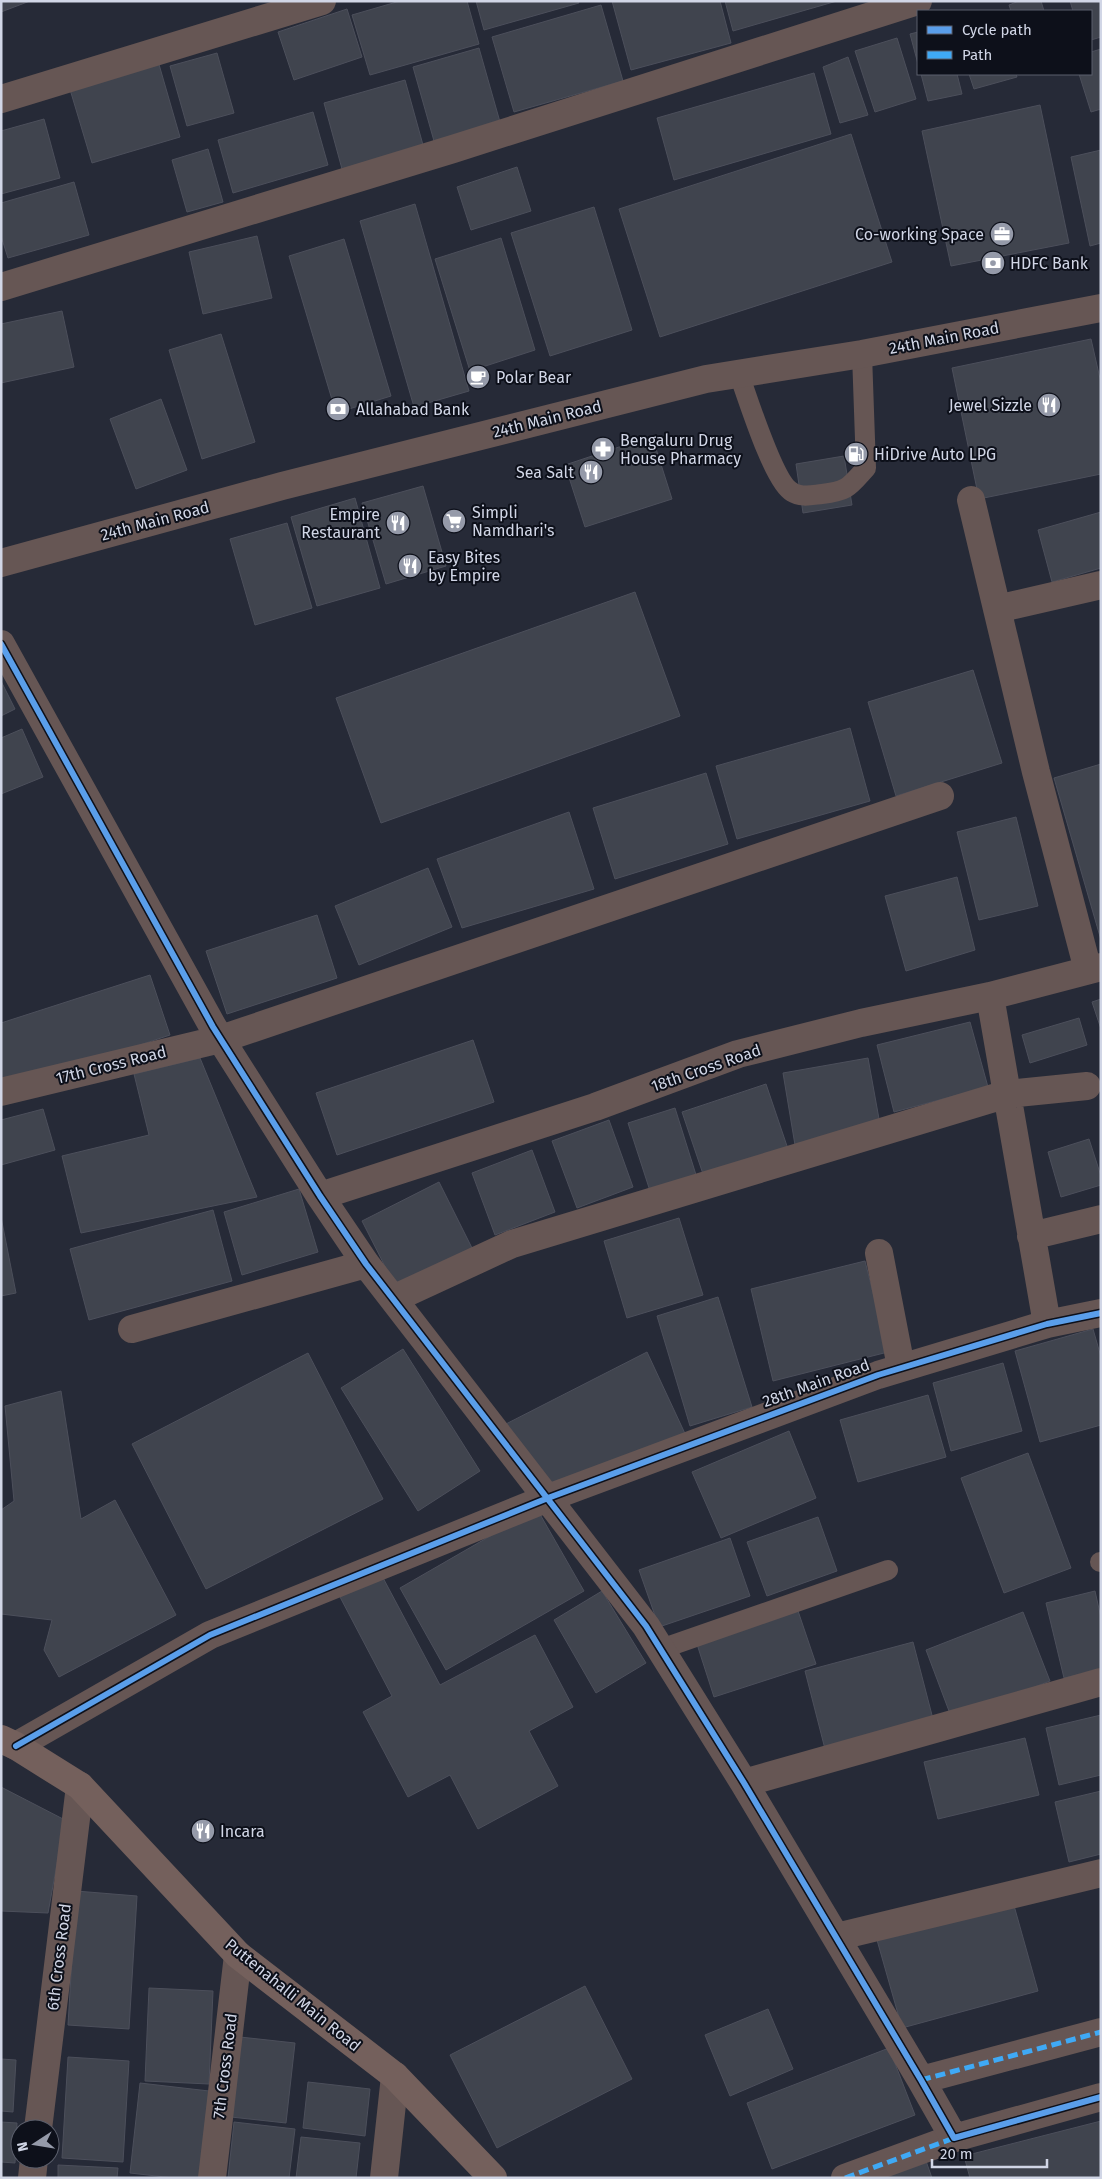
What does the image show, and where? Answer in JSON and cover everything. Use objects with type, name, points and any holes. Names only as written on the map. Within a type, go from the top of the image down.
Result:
[{"type":"main road","name":"Puttenahalli Main Road","points":[[9,1743],[80,1786],[238,1955],[395,2076],[493,2178]]},
{"type":"street","points":[[1,99],[322,1]]},
{"type":"street","points":[[1,286],[453,149],[918,1]]},
{"type":"street","name":"24th Main Road","points":[[1,563],[282,486],[706,379],[862,354],[1101,308]]},
{"type":"street","points":[[971,500],[997,609],[1095,969]]},
{"type":"street","points":[[997,609],[1101,585]]},
{"type":"street","points":[[1,644],[221,1039],[320,1196],[366,1264],[646,1626],[744,1782],[954,2138]]},
{"type":"street","name":"17th Cross Road","points":[[1,1092],[221,1039],[940,796]]},
{"type":"street","name":"18th Cross Road","points":[[320,1196],[595,1107],[738,1054],[861,1023],[990,996],[1095,969]]},
{"type":"street","points":[[990,996],[1047,1324]]},
{"type":"street","points":[[393,1299],[512,1244],[1007,1094],[1087,1086]]},
{"type":"street","points":[[1032,1236],[1101,1219]]},
{"type":"street","points":[[879,1253],[901,1367]]},
{"type":"street","points":[[132,1329],[366,1264]]},
{"type":"street","name":"28th Main Road","points":[[9,1743],[210,1636],[548,1498],[901,1367],[1047,1324],[1101,1313]]},
{"type":"street","points":[[744,1782],[1101,1682]]},
{"type":"street","name":"6th Cross Road","points":[[39,2119],[80,1786]]},
{"type":"street","points":[[836,1937],[1101,1873]]},
{"type":"street","name":"7th Cross Road","points":[[212,2178],[238,1955]]},
{"type":"street","points":[[921,2080],[1101,2032]]},
{"type":"street","points":[[384,2178],[395,2076]]},
{"type":"street","points":[[845,2178],[954,2138],[1101,2097]]},
{"type":"lane","points":[[739,374],[778,477],[791,492],[806,496],[842,492],[866,468],[862,354]]},
{"type":"lane","points":[[661,1649],[888,1570]]},
{"type":"building","points":[[1,1],[30,1],[1,12]]},
{"type":"building","points":[[400,1],[467,1],[479,44],[370,75],[352,15]]},
{"type":"building","points":[[476,1],[578,1],[579,3],[484,30]]},
{"type":"building","points":[[612,1],[720,1],[731,43],[631,70]]},
{"type":"building","points":[[725,1],[837,1],[733,31]]},
{"type":"building","points":[[1019,1],[1041,1],[1044,10],[1011,10],[1009,5]]},
{"type":"building","points":[[1070,1],[1101,1],[1101,37],[1092,40],[1092,10],[1073,10]]},
{"type":"building","points":[[601,5],[623,81],[514,112],[492,37]]},
{"type":"building","points":[[347,9],[362,57],[294,80],[278,32]]},
{"type":"building","points":[[917,32],[917,60],[910,34]]},
{"type":"building","points":[[897,38],[916,99],[875,112],[855,51]]},
{"type":"building","points":[[479,48],[500,122],[434,141],[413,67]]},
{"type":"building","points":[[1101,49],[1101,109],[1091,112],[1079,75],[1092,75],[1092,52]]},
{"type":"building","points":[[217,53],[234,113],[187,126],[170,66]]},
{"type":"building","points":[[848,57],[868,115],[840,123],[823,67]]},
{"type":"building","points":[[158,61],[180,137],[92,163],[69,86]]},
{"type":"building","points":[[814,73],[831,134],[674,180],[657,118]]},
{"type":"building","points":[[921,75],[957,75],[962,94],[928,101]]},
{"type":"building","points":[[969,75],[1016,75],[1017,77],[974,89]]},
{"type":"building","points":[[405,80],[423,145],[342,169],[324,103]]},
{"type":"building","points":[[1040,105],[1069,243],[951,266],[922,131]]},
{"type":"building","points":[[313,112],[328,165],[233,193],[218,140]]},
{"type":"building","points":[[44,119],[60,178],[1,194],[1,131]]},
{"type":"building","points":[[851,134],[892,262],[660,337],[619,209]]},
{"type":"building","points":[[208,149],[223,202],[187,212],[172,160]]},
{"type":"building","points":[[1101,150],[1101,243],[1090,246],[1071,157]]},
{"type":"building","points":[[517,167],[531,211],[471,230],[457,187]]},
{"type":"building","points":[[74,182],[89,235],[8,258],[1,236],[1,203]]},
{"type":"building","points":[[415,204],[469,391],[414,407],[360,221]]},
{"type":"building","points":[[594,207],[632,330],[550,356],[511,233]]},
{"type":"building","points":[[257,236],[272,298],[203,314],[189,252]]},
{"type":"building","points":[[501,238],[535,350],[470,371],[435,259]]},
{"type":"building","points":[[344,239],[391,396],[336,413],[289,256]]},
{"type":"building","points":[[62,311],[74,367],[1,383],[1,324]]},
{"type":"building","points":[[221,334],[255,442],[202,459],[169,350]]},
{"type":"building","points":[[1091,339],[1101,383],[1101,474],[979,499],[952,368]]},
{"type":"building","points":[[161,399],[187,470],[136,489],[110,419]]},
{"type":"building","points":[[652,436],[672,499],[585,527],[565,465]]},
{"type":"building","points":[[844,456],[852,505],[803,513],[796,464]]},
{"type":"building","points":[[423,486],[446,566],[386,584],[362,503]]},
{"type":"building","points":[[355,498],[380,588],[317,606],[291,517]]},
{"type":"building","points":[[1101,512],[1101,568],[1052,582],[1038,530]]},
{"type":"building","points":[[287,523],[312,608],[255,625],[230,539]]},
{"type":"building","points":[[635,592],[680,716],[381,823],[336,698]]},
{"type":"building","points":[[973,670],[1002,763],[896,796],[868,702]]},
{"type":"building","points":[[1,681],[15,709],[1,716]]},
{"type":"building","points":[[850,728],[870,801],[737,839],[716,766]]},
{"type":"building","points":[[22,729],[43,777],[1,794],[1,738]]},
{"type":"building","points":[[1101,764],[1101,940],[1054,778]]},
{"type":"building","points":[[706,773],[728,844],[615,879],[593,808]]},
{"type":"building","points":[[569,812],[594,889],[462,928],[437,859]]},
{"type":"building","points":[[1016,817],[1038,906],[979,920],[957,832]]},
{"type":"building","points":[[428,868],[452,927],[359,965],[335,906]]},
{"type":"building","points":[[957,877],[975,950],[906,971],[885,896]]},
{"type":"building","points":[[317,915],[337,978],[227,1014],[206,951]]},
{"type":"building","points":[[150,975],[170,1035],[1,1091],[1,1023]]},
{"type":"building","points":[[1101,999],[1101,1029],[1092,1002]]},
{"type":"building","points":[[1079,1018],[1087,1045],[1030,1063],[1022,1035]]},
{"type":"building","points":[[970,1022],[988,1087],[894,1112],[877,1045]]},
{"type":"building","points":[[473,1040],[494,1102],[337,1155],[316,1093]]},
{"type":"building","points":[[200,1058],[257,1197],[81,1233],[62,1156],[149,1135],[134,1074]]},
{"type":"building","points":[[868,1058],[881,1130],[795,1145],[783,1073]]},
{"type":"building","points":[[766,1084],[788,1149],[704,1177],[682,1112]]},
{"type":"building","points":[[675,1108],[697,1178],[651,1194],[628,1123]]},
{"type":"building","points":[[43,1109],[55,1150],[1,1165],[1,1120]]},
{"type":"building","points":[[609,1120],[633,1187],[577,1208],[552,1141]]},
{"type":"building","points":[[1089,1139],[1101,1176],[1101,1185],[1061,1197],[1048,1152]]},
{"type":"building","points":[[532,1150],[555,1212],[495,1235],[472,1173]]},
{"type":"building","points":[[439,1182],[472,1248],[395,1286],[362,1221]]},
{"type":"building","points":[[299,1189],[318,1252],[242,1275],[224,1212]]},
{"type":"building","points":[[213,1210],[232,1281],[89,1320],[70,1249]]},
{"type":"building","points":[[1,1217],[16,1293],[1,1296]]},
{"type":"building","points":[[679,1218],[703,1295],[627,1318],[604,1241]]},
{"type":"building","points":[[865,1261],[888,1352],[773,1381],[751,1289]]},
{"type":"building","points":[[718,1297],[752,1407],[690,1426],[657,1316]]},
{"type":"building","points":[[1093,1329],[1101,1357],[1101,1425],[1040,1442],[1015,1351]]},
{"type":"building","points":[[403,1349],[480,1471],[418,1511],[341,1388]]},
{"type":"building","points":[[647,1352],[688,1440],[551,1494],[502,1426]]},
{"type":"building","points":[[308,1353],[383,1499],[206,1589],[132,1444]]},
{"type":"building","points":[[1003,1363],[1022,1431],[951,1451],[933,1383]]},
{"type":"building","points":[[61,1391],[81,1519],[115,1500],[176,1615],[59,1677],[44,1650],[52,1620],[1,1614],[1,1510],[14,1501],[5,1406]]},
{"type":"building","points":[[928,1395],[946,1457],[858,1482],[840,1420]]},
{"type":"building","points":[[789,1431],[816,1498],[721,1538],[692,1472]]},
{"type":"building","points":[[1028,1453],[1071,1568],[1004,1593],[961,1478]]},
{"type":"building","points":[[537,1509],[584,1591],[446,1670],[400,1588]]},
{"type":"building","points":[[818,1517],[837,1571],[767,1596],[747,1542]]},
{"type":"building","points":[[730,1538],[750,1596],[659,1627],[639,1570]]},
{"type":"building","points":[[381,1574],[440,1685],[535,1635],[573,1707],[529,1731],[558,1786],[478,1829],[450,1775],[408,1797],[363,1712],[392,1696],[340,1597]]},
{"type":"building","points":[[602,1591],[646,1663],[596,1693],[554,1620]]},
{"type":"building","points":[[1095,1591],[1101,1618],[1101,1670],[1064,1678],[1046,1603]]},
{"type":"building","points":[[796,1605],[816,1664],[714,1697],[695,1638]]},
{"type":"building","points":[[1023,1612],[1050,1681],[952,1719],[926,1650]]},
{"type":"building","points":[[913,1642],[933,1719],[825,1749],[805,1671]]},
{"type":"building","points":[[1101,1715],[1101,1775],[1059,1785],[1046,1728]]},
{"type":"building","points":[[1025,1738],[1039,1795],[938,1819],[924,1762]]},
{"type":"building","points":[[1,1787],[65,1820],[48,1913],[1,1911]]},
{"type":"building","points":[[1101,1791],[1101,1854],[1069,1862],[1055,1802]]},
{"type":"building","points":[[76,1891],[137,1896],[129,2029],[68,2025]]},
{"type":"building","points":[[1013,1902],[1038,1991],[902,2028],[877,1940]]},
{"type":"building","points":[[585,1986],[632,2079],[497,2148],[450,2055]]},
{"type":"building","points":[[149,1988],[213,1991],[209,2084],[145,2081]]},
{"type":"building","points":[[768,2009],[793,2069],[730,2096],[705,2035]]},
{"type":"building","points":[[240,2037],[295,2043],[286,2123],[231,2117]]},
{"type":"building","points":[[889,2048],[915,2115],[772,2169],[747,2103]]},
{"type":"building","points":[[68,2057],[129,2061],[123,2162],[62,2158]]},
{"type":"building","points":[[1,2059],[16,2060],[13,2112],[1,2111]]},
{"type":"building","points":[[308,2082],[370,2089],[365,2136],[303,2128]]},
{"type":"building","points":[[140,2083],[209,2091],[199,2178],[174,2178],[130,2173]]},
{"type":"building","points":[[1101,2121],[1101,2178],[970,2178],[964,2156]]},
{"type":"building","points":[[1,2122],[10,2123],[10,2163],[1,2162]]},
{"type":"building","points":[[234,2122],[295,2129],[289,2178],[228,2178]]},
{"type":"building","points":[[301,2137],[360,2143],[356,2178],[296,2178]]},
{"type":"building","points":[[926,2161],[932,2178],[883,2178]]},
{"type":"building","points":[[60,2165],[118,2168],[117,2178],[58,2178]]},
{"type":"marked path","points":[[921,2080],[1101,2032]]},
{"type":"marked path","points":[[845,2178],[954,2138]]},
{"type":"cycle path","points":[[1,644],[213,1027],[320,1196],[366,1264],[646,1626],[744,1783],[954,2138],[1101,2097]]},
{"type":"cycle path","points":[[16,1746],[210,1635],[548,1498],[878,1375],[1047,1324],[1101,1313]]},
{"type":"place","name":"Co-working Space","points":[[1002,234]]},
{"type":"place","name":"HDFC Bank","points":[[993,263]]},
{"type":"place","name":"Polar Bear","points":[[478,377]]},
{"type":"place","name":"Jewel Sizzle","points":[[1049,405]]},
{"type":"place","name":"Allahabad Bank","points":[[338,409]]},
{"type":"place","name":"Bengaluru Drug House Pharmacy","points":[[603,449]]},
{"type":"place","name":"HiDrive Auto LPG","points":[[856,454]]},
{"type":"place","name":"Sea Salt","points":[[591,472]]},
{"type":"place","name":"Simpli Namdhari's","points":[[454,521]]},
{"type":"place","name":"Empire Restaurant","points":[[398,523]]},
{"type":"place","name":"Easy Bites by Empire","points":[[410,566]]},
{"type":"place","name":"Incara","points":[[203,1831]]}]
